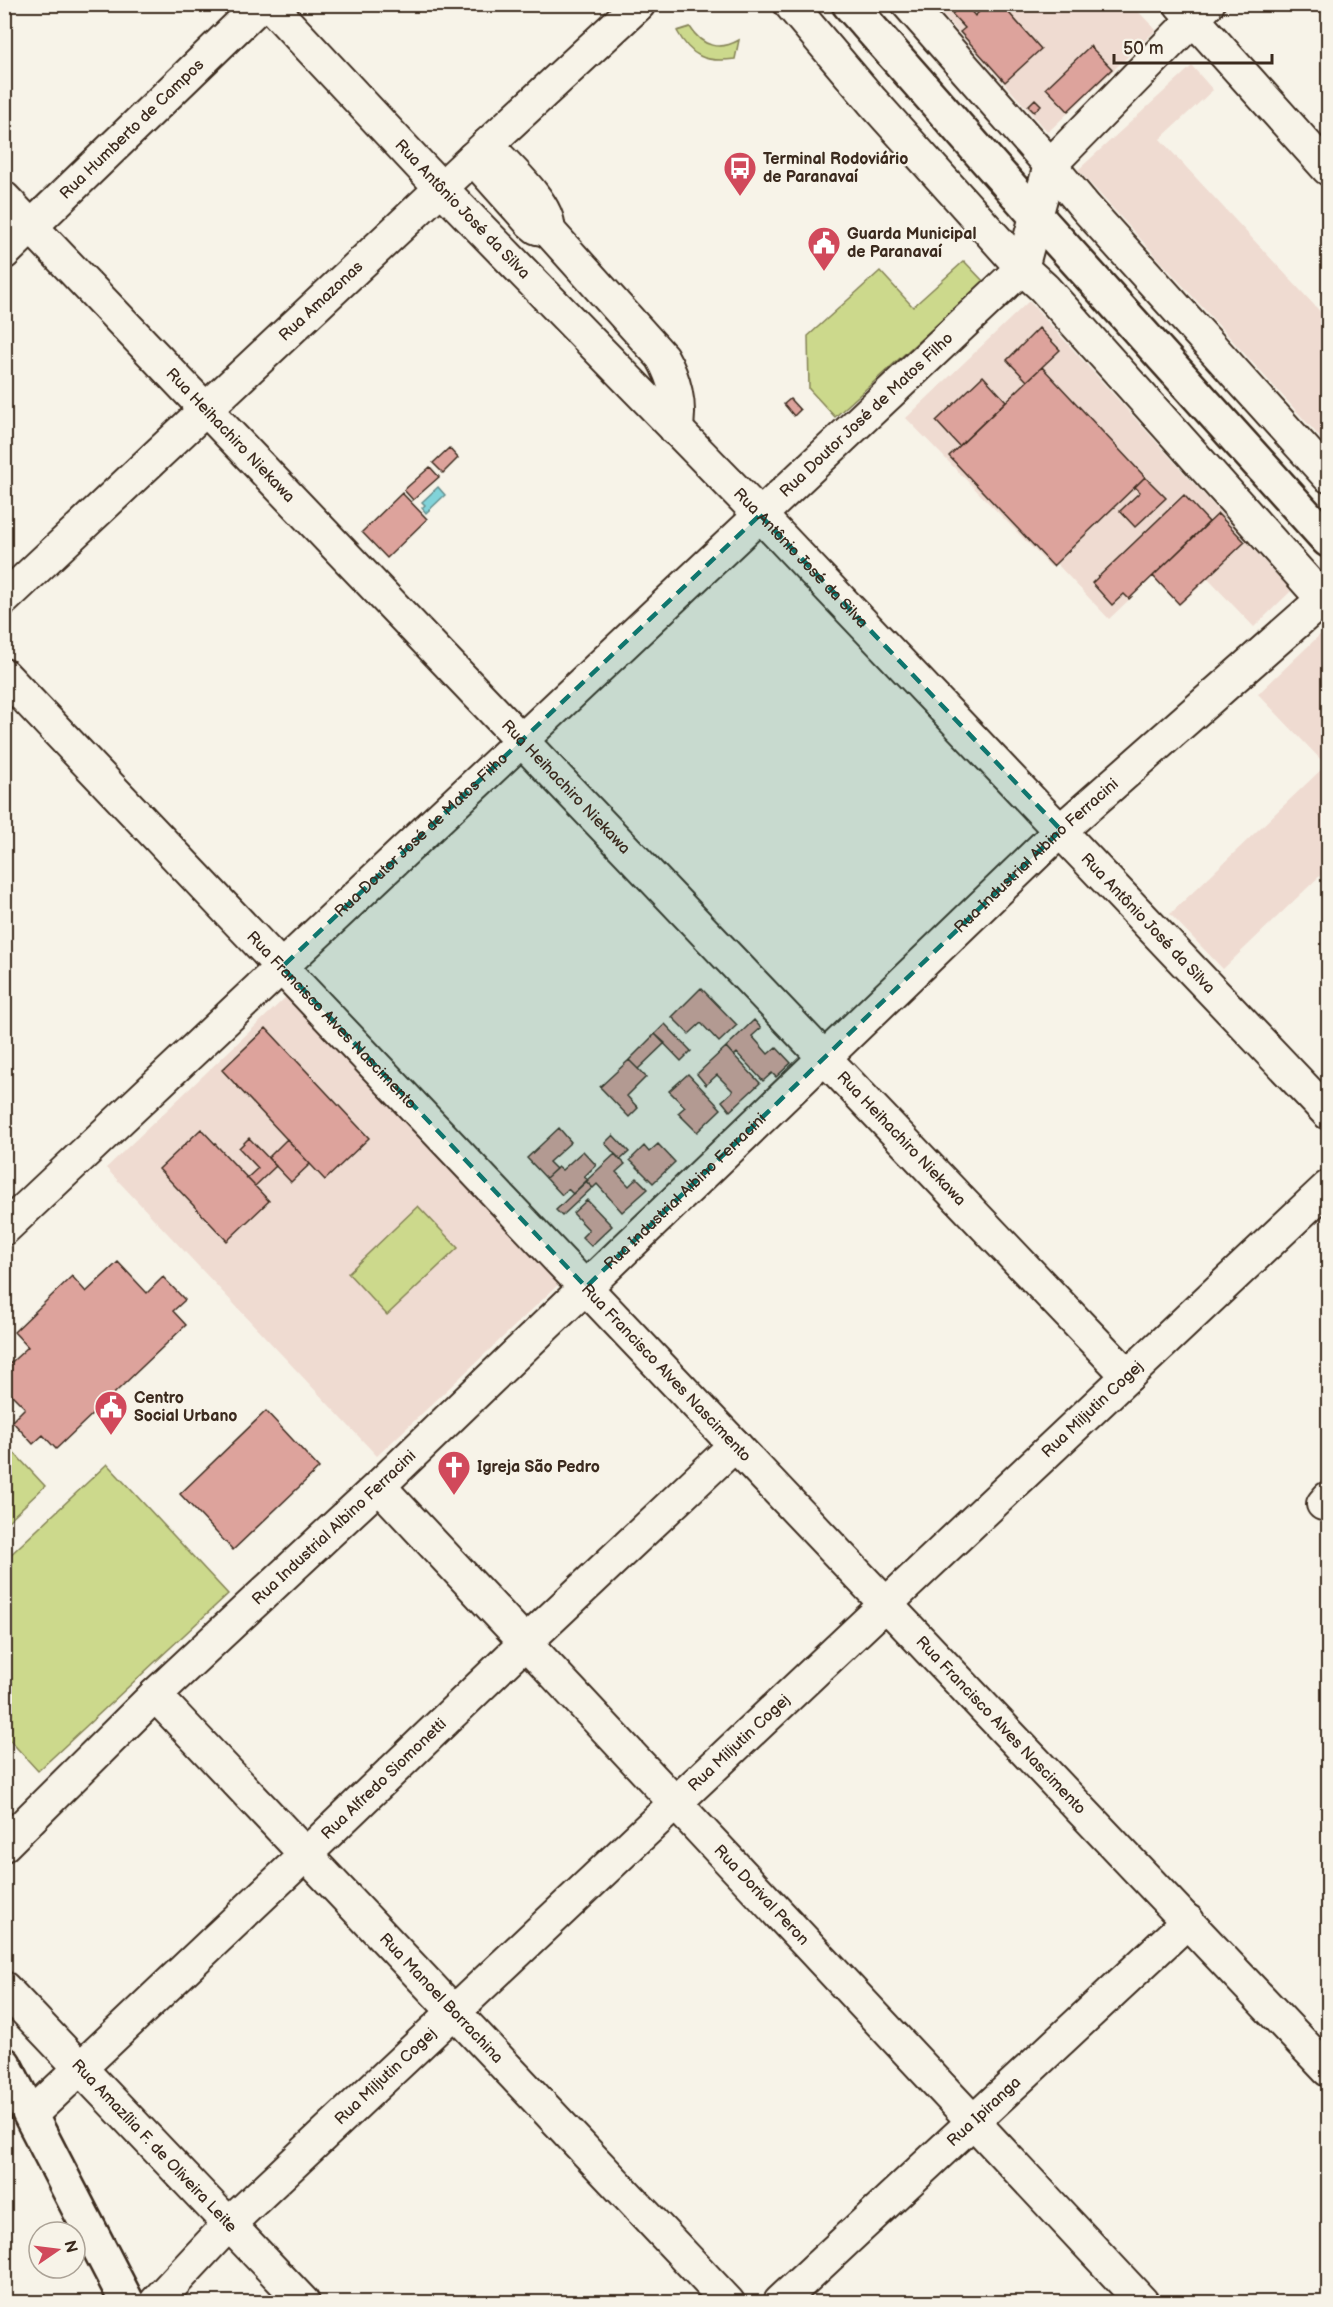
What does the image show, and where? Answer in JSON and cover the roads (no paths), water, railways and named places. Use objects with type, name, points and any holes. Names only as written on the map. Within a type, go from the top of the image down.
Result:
[{"type":"main road","points":[[849,4],[1036,216],[1329,540]]},
{"type":"main road","points":[[4,2064],[32,2114],[126,2302]]},
{"type":"street","name":"Rua Humberto de Campos","points":[[4,253],[261,4]]},
{"type":"street","name":"Rua Antônio José da Silva","points":[[269,4],[441,189],[760,515],[1329,1113]]},
{"type":"street","name":"Rua Amazonas","points":[[4,600],[639,4]]},
{"type":"street","points":[[790,4],[872,101],[1022,268],[1044,288],[1326,602]]},
{"type":"street","points":[[908,4],[1086,208],[1329,476]]},
{"type":"street","points":[[1022,268],[1050,165],[1193,9],[1329,169]]},
{"type":"street","points":[[480,151],[540,204],[550,222],[548,230],[662,357],[672,374],[679,419],[676,430]]},
{"type":"street","name":"Rua Heihachiro Niekawa","points":[[4,198],[1128,1376]]},
{"type":"street","name":"Rua Doutor José de Matos Filho","points":[[4,1229],[1022,268]]},
{"type":"street","name":"Rua Industrial Albino Ferracini","points":[[4,1845],[155,1695],[379,1486],[1061,830],[1326,602]]},
{"type":"street","name":"Rua Francisco Alves Nascimento","points":[[4,675],[1329,2070]]},
{"type":"street","name":"Rua Miljutin Cogej","points":[[156,2302],[228,2225],[1329,1187]]},
{"type":"street","name":"Rua Alfredo Siomonetti","points":[[32,2114],[735,1445]]},
{"type":"street","name":"Rua Dorival Peron","points":[[379,1486],[1142,2302]]},
{"type":"street","name":"Rua Manoel Borrachina","points":[[155,1695],[728,2302]]},
{"type":"street","name":"Rua Ipiranga","points":[[780,2302],[1188,1921]]},
{"type":"street","name":"Rua Amazília F. de Oliveira Leite","points":[[4,1988],[303,2302]]},
{"type":"water","points":[[438,487],[445,495],[426,513],[422,508],[425,505],[422,502]]},
{"type":"place","name":"Terminal Rodoviário de Paranavaí","points":[[740,197]]},
{"type":"place","name":"Guarda Municipal de Paranavaí","points":[[824,272]]},
{"type":"place","name":"Centro Social Urbano","points":[[111,1436]]},
{"type":"place","name":"Igreja São Pedro","points":[[454,1496]]}]
